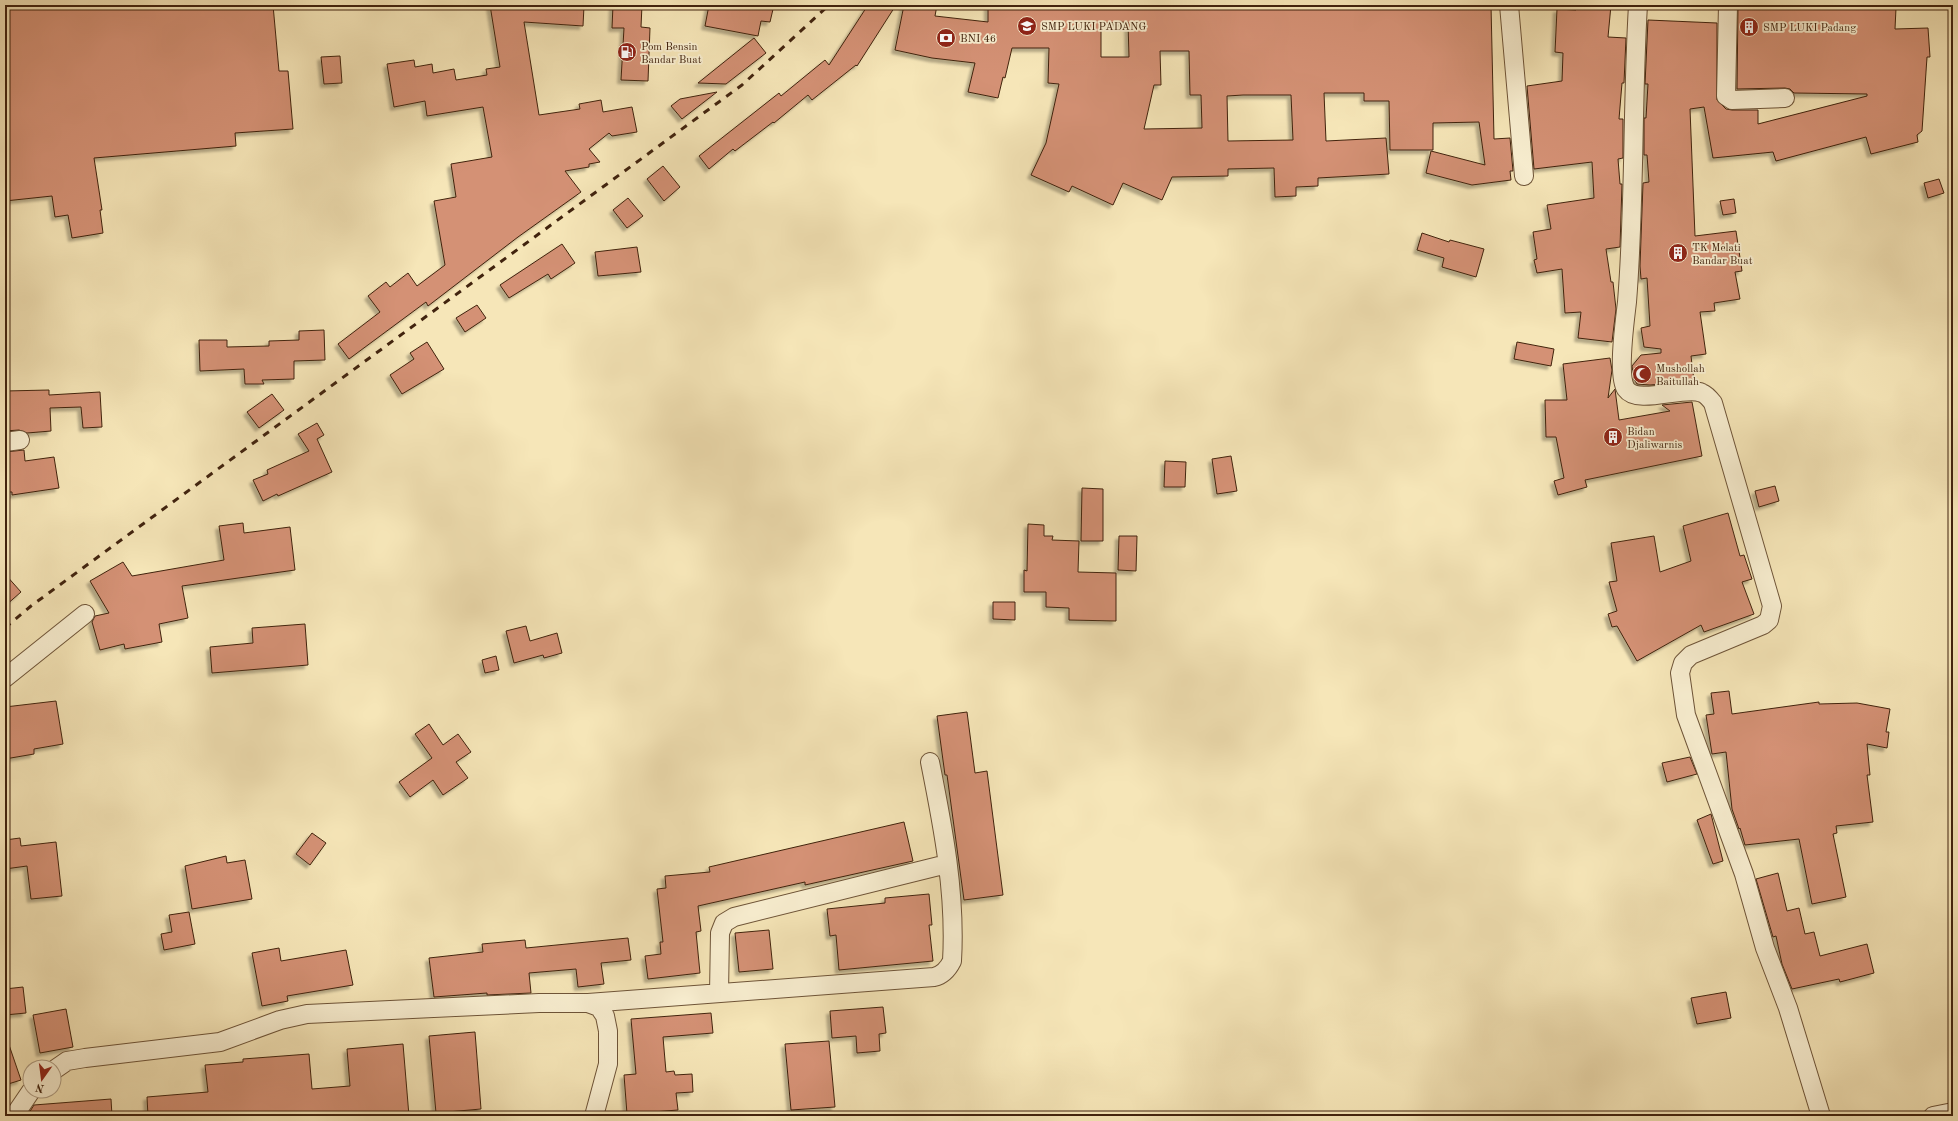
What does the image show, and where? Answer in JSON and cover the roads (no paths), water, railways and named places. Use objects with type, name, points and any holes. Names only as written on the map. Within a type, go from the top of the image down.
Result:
[{"type":"street","points":[[1509,5],[1524,176]]},
{"type":"street","points":[[1638,5],[1635,53],[1631,253],[1622,350],[1624,384],[1626,389],[1631,394],[1658,395],[1696,391],[1709,397],[1713,403],[1772,606],[1769,620],[1763,625],[1692,655],[1683,663],[1680,673],[1686,715],[1744,874],[1765,948],[1788,1008],[1821,1116]]},
{"type":"street","points":[[1728,5],[1726,96],[1732,100],[1785,98]]},
{"type":"street","points":[[5,678],[85,614]]},
{"type":"street","points":[[62,1065],[68,1061],[85,1058],[220,1042],[280,1020],[307,1014],[518,1004],[588,1003],[934,977],[941,975],[952,961],[953,937],[947,864],[930,762]]},
{"type":"street","points":[[719,993],[720,933],[724,923],[734,917],[947,864]]},
{"type":"street","points":[[588,1003],[599,1007],[605,1016],[608,1031],[608,1064],[594,1116]]},
{"type":"street","points":[[14,1116],[26,1099]]},
{"type":"street","points":[[1933,1116],[1953,1112]]},
{"type":"railway","points":[[5,628],[31,606],[742,85],[829,5]]},
{"type":"place","name":"SMP LUKI PADANG","points":[[1027,26]]},
{"type":"place","name":"SMP LUKI Padang","points":[[1749,27]]},
{"type":"place","name":"BNI 46","points":[[946,38]]},
{"type":"place","name":"Pom Bensin Bandar Buat","points":[[627,52]]},
{"type":"place","name":"TK Melati Bandar Buat","points":[[1678,253]]},
{"type":"place","name":"Mushollah Baitullah","points":[[1642,374]]},
{"type":"place","name":"Bidan Djaliwarnis","points":[[1613,437]]}]
